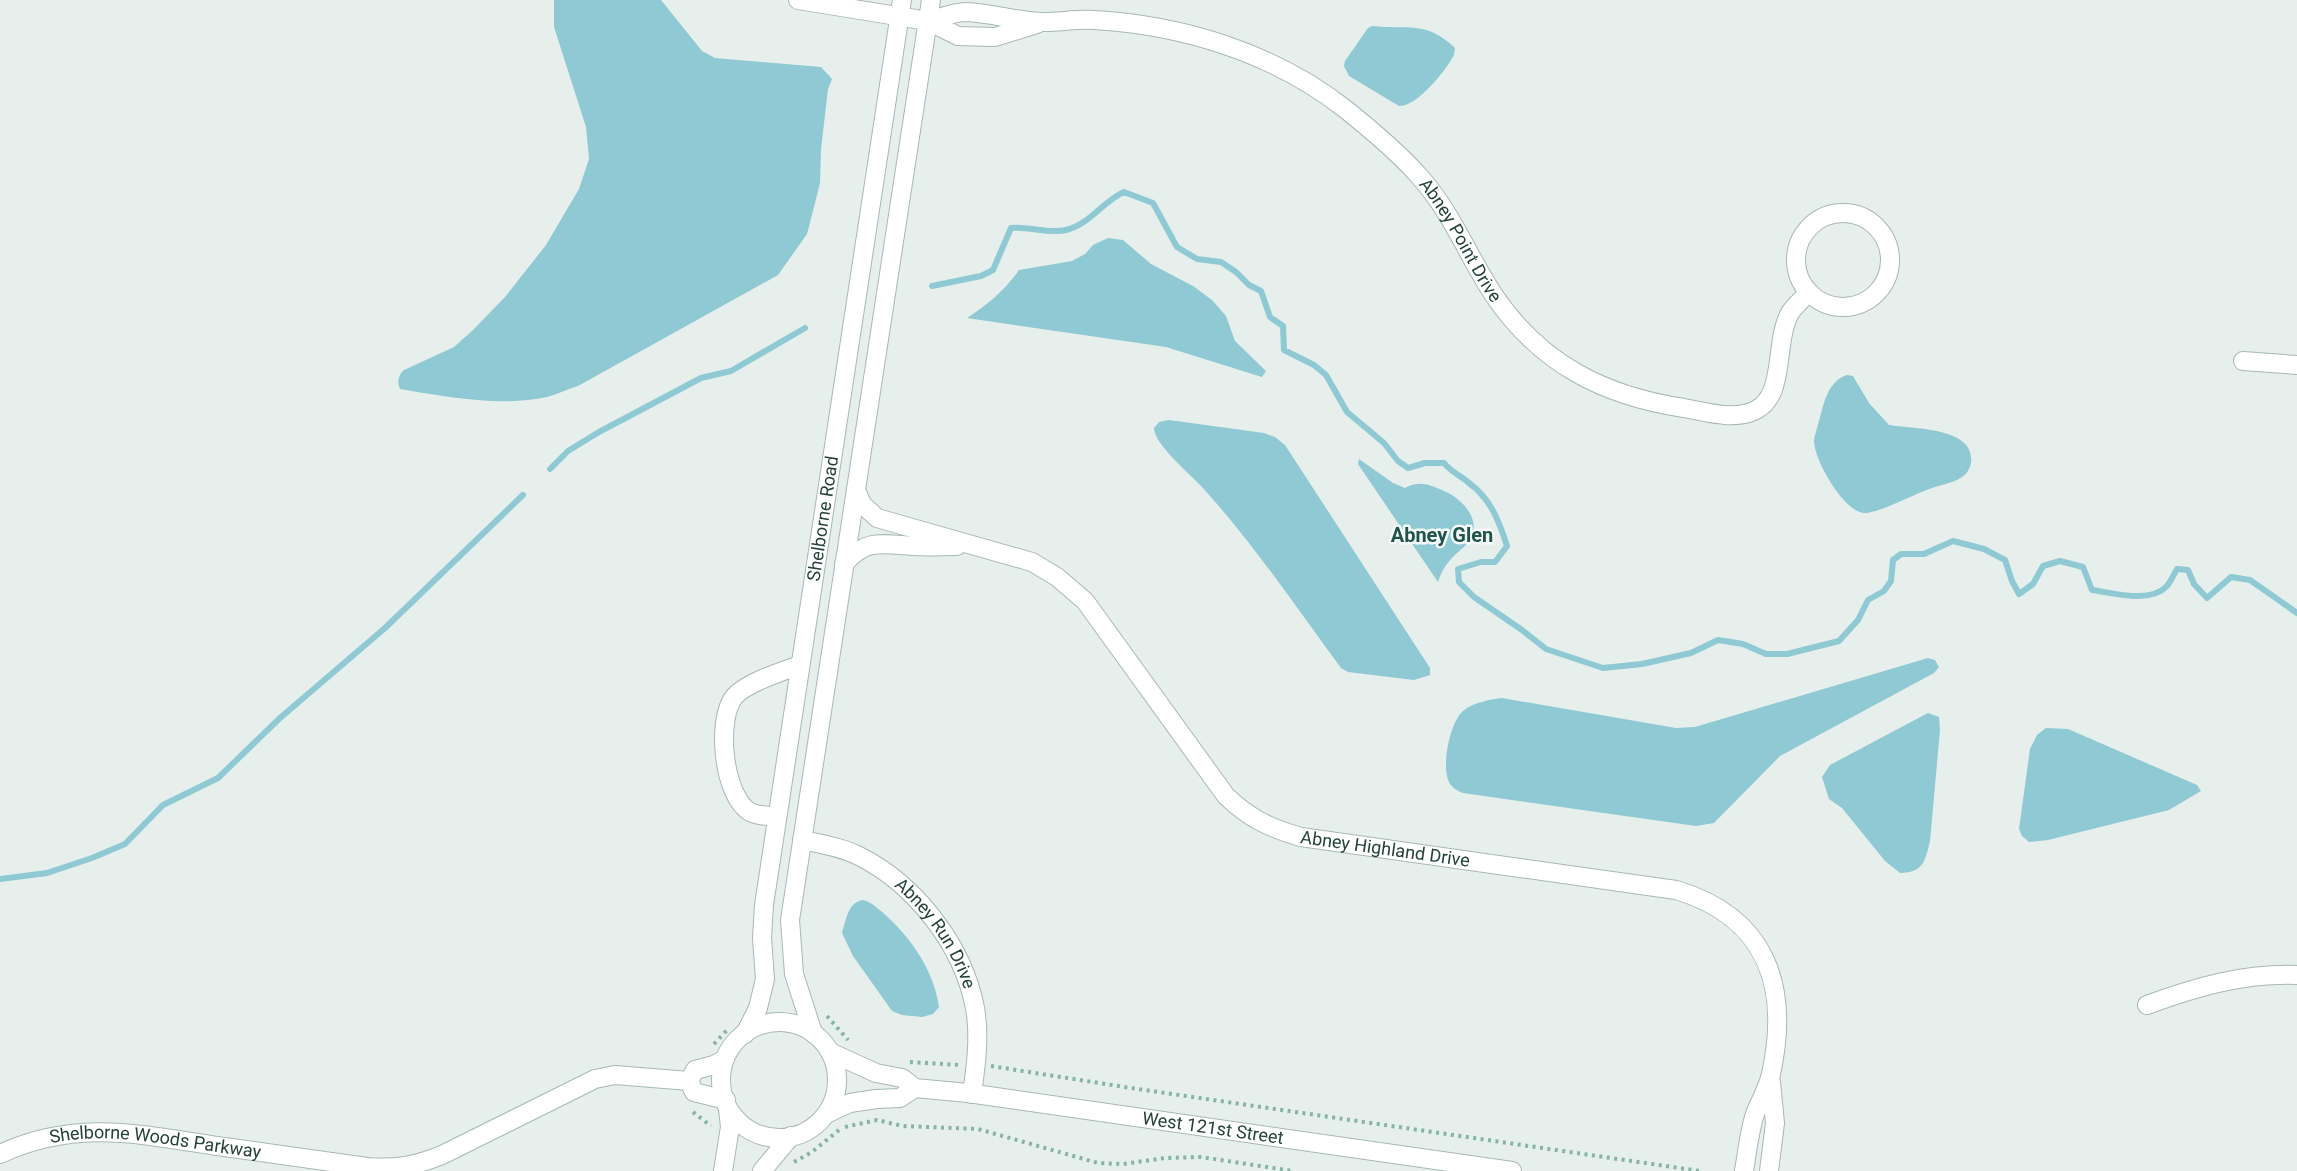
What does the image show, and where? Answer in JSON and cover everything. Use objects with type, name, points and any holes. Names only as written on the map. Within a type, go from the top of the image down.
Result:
[{"type":"street","points":[[798,0],[910,14]]},
{"type":"street","name":"Shelborne Road","points":[[745,1034],[758,1008],[765,979],[762,938],[764,905],[777,816],[800,666],[910,14],[931,0]]},
{"type":"street","name":"Abney Point Drive","points":[[910,14],[964,12],[1041,22],[1101,21],[1189,34],[1248,54],[1319,91],[1362,123],[1419,176],[1447,214],[1493,294],[1515,323],[1561,363],[1583,378],[1617,393],[1657,404],[1730,416],[1756,410],[1766,403],[1773,390],[1783,334],[1790,313],[1809,292]]},
{"type":"street","name":"Shelborne Road","points":[[813,1033],[794,974],[790,920],[856,490],[910,14]]},
{"type":"street","points":[[1842,212],[1858,215],[1872,222],[1882,233],[1889,248],[1890,263],[1887,278],[1878,291],[1866,301],[1851,306],[1836,306],[1821,302],[1809,292],[1800,279],[1796,264],[1797,249],[1803,234],[1813,223],[1827,215],[1842,212]]},
{"type":"street","points":[[2243,361],[2297,365]]},
{"type":"street","name":"Abney Highland Drive","points":[[856,490],[862,504],[878,518],[1032,562],[1057,577],[1084,601],[1226,796],[1242,811],[1274,829],[1301,837],[1676,890],[1712,903],[1754,938],[1774,985],[1778,1025],[1771,1077],[1775,1122],[1769,1171]]},
{"type":"street","name":"Abney Highland Drive","points":[[844,564],[855,551],[882,543],[915,546],[982,546]]},
{"type":"street","points":[[777,816],[749,812],[740,802],[726,762],[725,723],[728,707],[738,692],[800,666]]},
{"type":"street","name":"Abney Run Drive","points":[[802,840],[844,850],[878,867],[909,893],[937,924],[959,961],[975,1007],[976,1066],[972,1094]]},
{"type":"street","points":[[2147,1005],[2187,990],[2240,977],[2297,975]]},
{"type":"street","points":[[723,1171],[730,1127],[722,1088],[722,1075],[725,1059],[730,1050],[745,1034],[768,1023],[781,1022],[802,1027],[813,1033],[830,1052],[837,1076],[837,1088],[834,1100],[816,1125],[791,1136],[780,1138],[759,1134],[743,1125],[727,1105]]},
{"type":"street","name":"West 121st Street","points":[[830,1052],[869,1071],[902,1078],[915,1088],[972,1094],[1512,1171]]},
{"type":"street","points":[[689,1081],[696,1070],[725,1059]]},
{"type":"street","name":"Shelborne Woods Parkway","points":[[0,1154],[43,1138],[72,1132],[117,1131],[367,1167],[401,1168],[424,1163],[595,1079],[615,1075],[689,1081],[694,1092],[727,1105]]},
{"type":"street","name":"Abney Highland Drive","points":[[1744,1171],[1754,1118],[1771,1077]]},
{"type":"street","name":"West 121st Street","points":[[826,1114],[850,1103],[900,1098],[915,1088]]},
{"type":"street","points":[[762,1171],[791,1136]]},
{"type":"path","points":[[824,1012],[855,1045]]},
{"type":"path","points":[[909,1061],[1001,1066],[1143,1090],[1700,1171]]},
{"type":"path","points":[[686,1109],[710,1124],[713,1132]]},
{"type":"path","points":[[788,1166],[812,1152],[841,1127],[877,1120],[903,1126],[978,1129],[1098,1162],[1123,1164],[1165,1158],[1201,1157],[1293,1171]]},
{"type":"water","points":[[554,0],[661,0],[702,51],[715,58],[821,67],[832,79],[828,89],[821,149],[820,183],[807,234],[778,275],[578,386],[547,397],[511,401],[474,400],[400,389],[400,374],[404,370],[454,347],[505,297],[546,245],[579,189],[589,159],[586,127],[554,27]]},
{"type":"water","points":[[1372,26],[1416,28],[1435,33],[1455,48],[1454,55],[1438,78],[1422,94],[1414,101],[1399,106],[1349,76],[1344,66],[1345,61],[1368,28]]},
{"type":"water","points":[[1108,238],[1123,240],[1151,264],[1193,286],[1212,300],[1226,316],[1235,341],[1266,371],[1262,377],[1166,347],[967,318],[996,296],[1019,270],[1072,261],[1085,254],[1093,245]]},
{"type":"water","points":[[1847,375],[1853,376],[1869,403],[1889,425],[1927,429],[1953,436],[1963,442],[1970,451],[1971,462],[1966,473],[1956,480],[1871,512],[1864,513],[1848,504],[1839,495],[1825,472],[1815,450],[1814,441],[1829,390]]},
{"type":"water","points":[[1169,420],[1264,433],[1275,437],[1285,445],[1430,668],[1430,675],[1414,680],[1348,672],[1341,668],[1239,530],[1160,442],[1154,428],[1159,422]]},
{"type":"water","points":[[1359,459],[1393,483],[1405,488],[1420,484],[1434,487],[1457,498],[1468,510],[1473,523],[1471,538],[1447,563],[1438,582],[1358,464]]},
{"type":"water","points":[[1928,658],[1935,660],[1939,667],[1934,673],[1780,756],[1714,823],[1696,826],[1463,793],[1451,786],[1447,775],[1446,755],[1454,724],[1463,711],[1482,702],[1502,698],[1676,728],[1695,727]]},
{"type":"water","points":[[1928,713],[1939,717],[1940,730],[1930,841],[1927,854],[1919,868],[1900,873],[1885,861],[1842,808],[1829,799],[1822,777],[1830,765]]},
{"type":"water","points":[[2046,728],[2068,729],[2197,785],[2201,791],[2169,810],[2048,840],[2029,842],[2022,836],[2019,829],[2030,749],[2037,735]]},
{"type":"water","points":[[862,900],[873,904],[892,921],[919,955],[936,993],[939,1007],[933,1014],[922,1017],[902,1015],[892,1011],[853,956],[842,933],[851,908]]},
{"type":"waterway","points":[[932,286],[981,276],[993,270],[1011,228],[1066,230],[1082,223],[1124,192],[1153,203],[1177,247],[1197,259],[1221,262],[1249,285],[1261,291],[1270,317],[1283,326],[1284,350],[1314,365],[1326,375],[1347,412],[1384,443],[1398,461],[1408,468],[1425,463],[1444,463],[1477,489],[1489,503],[1507,546],[1495,562],[1481,562],[1458,569],[1459,582],[1474,597],[1546,649],[1603,668],[1642,664],[1691,653],[1718,640],[1743,644],[1766,654],[1787,654],[1839,641],[1858,620],[1868,600],[1884,591],[1891,581],[1893,560],[1901,554],[1924,554],[1953,541],[1984,549],[2005,560],[2019,594],[2033,584],[2043,566],[2060,561],[2083,567],[2092,590],[2121,595],[2142,596],[2160,591],[2167,586],[2177,569],[2188,570],[2194,584],[2207,598],[2231,577],[2250,580],[2297,613]]},
{"type":"waterway","points":[[550,469],[568,451],[599,432],[701,378],[731,371],[805,328]]},
{"type":"waterway","points":[[0,879],[47,873],[125,844],[163,805],[218,778],[280,718],[385,628],[523,495]]},
{"type":"district","name":"Abney Glen","points":[[1442,535]]}]
